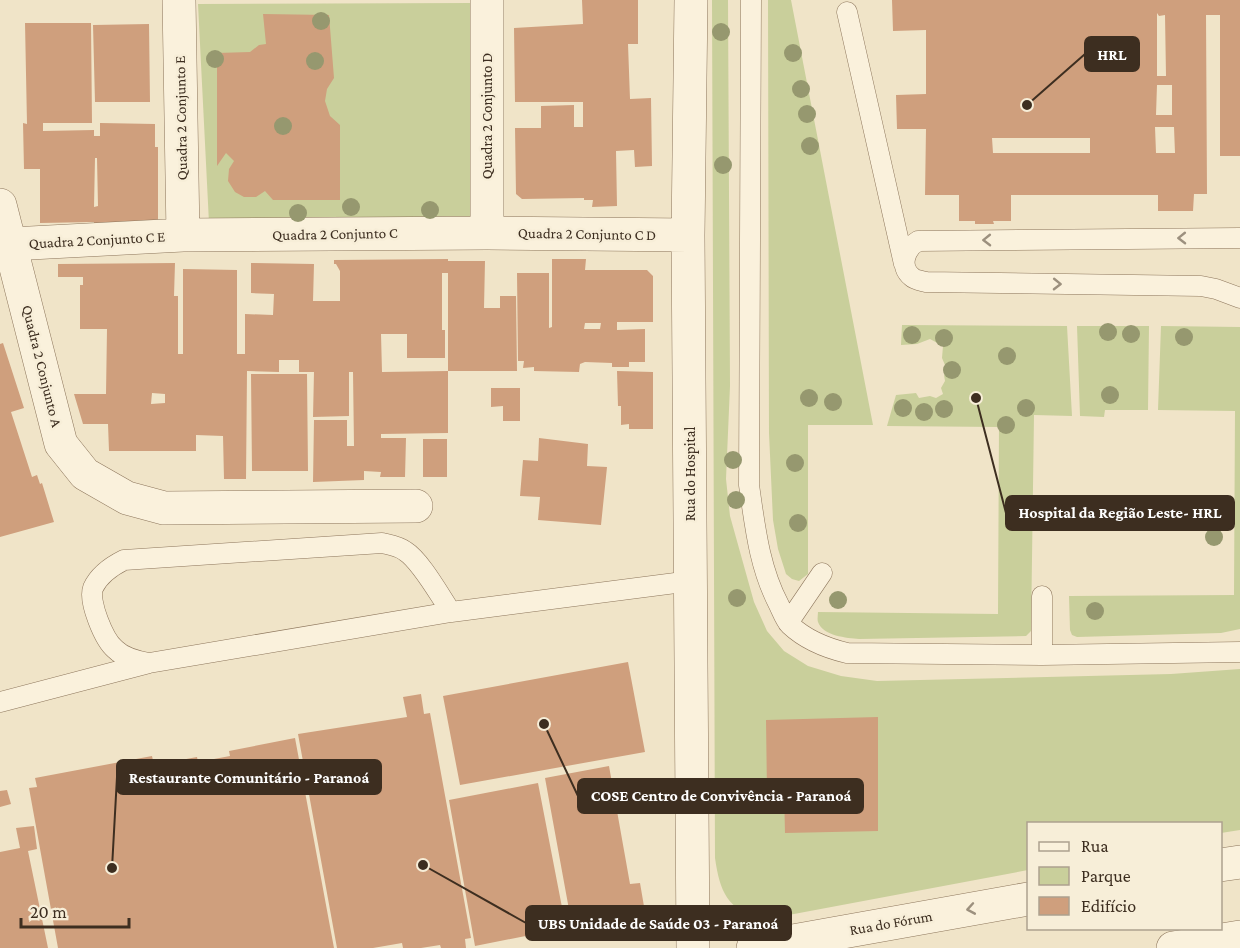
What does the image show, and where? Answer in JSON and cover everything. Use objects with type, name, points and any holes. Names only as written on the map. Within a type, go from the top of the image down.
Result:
[{"type":"street","name":"Quadra 2 Conjunto E","points":[[179,0],[183,235]]},
{"type":"street","name":"Quadra 2 Conjunto D","points":[[487,0],[487,233]]},
{"type":"street","name":"Rua do Hospital","points":[[691,0],[688,235],[693,948]]},
{"type":"street","name":"Quadra 2 Conjunto A","points":[[0,206],[61,444],[85,474],[127,498],[164,508],[416,506]]},
{"type":"street","name":"Quadra 2 Conjunto C","points":[[183,235],[487,233]]},
{"type":"street","name":"Quadra 2 Conjunto C D","points":[[487,233],[688,235]]},
{"type":"street","name":"Quadra 2 Conjunto C E","points":[[11,244],[183,235]]},
{"type":"street","points":[[1222,865],[1240,862]]},
{"type":"street","name":"Rua do Fórum","points":[[753,948],[1027,898]]},
{"type":"street","points":[[1186,940],[1240,937]]},
{"type":"lane","points":[[751,0],[749,485],[758,547],[771,590],[788,624],[811,641],[831,650],[847,653],[1042,655],[1240,652]]},
{"type":"lane","points":[[847,12],[905,266],[912,277],[926,282],[1201,286],[1240,298]]},
{"type":"lane","points":[[905,266],[905,255],[910,246],[918,241],[1240,238]]},
{"type":"lane","points":[[149,663],[137,661],[115,650],[106,639],[93,605],[93,590],[101,576],[124,560],[382,543],[408,552],[451,612]]},
{"type":"lane","points":[[788,624],[822,573]]},
{"type":"lane","points":[[0,702],[149,663],[451,612],[691,581]]},
{"type":"lane","points":[[1042,596],[1042,655]]},
{"type":"green space","points":[[712,0],[728,0],[730,386],[726,479],[730,516],[754,602],[767,631],[784,651],[808,666],[841,676],[877,681],[1171,674],[1240,669],[1240,830],[1222,833],[1222,822],[1027,822],[1027,870],[762,920],[750,916],[733,905],[727,898],[715,858]]},
{"type":"green space","points":[[768,0],[791,0],[873,425],[808,425],[808,574],[799,581],[786,574],[778,549],[773,520],[769,433]]},
{"type":"green space","points":[[473,3],[472,220],[209,223],[198,4]]},
{"type":"green space","points":[[902,325],[1067,326],[1072,416],[1034,415],[1031,631],[1026,636],[859,639],[830,633],[818,622],[818,612],[998,614],[999,427],[887,426],[896,395],[916,393],[919,398],[930,396],[936,398],[943,394],[941,388],[947,370],[942,358],[943,346],[930,339],[917,344],[901,345]]},
{"type":"green space","points":[[1077,326],[1149,326],[1148,410],[1105,410],[1104,417],[1080,416]]},
{"type":"green space","points":[[1161,326],[1240,327],[1240,629],[1221,633],[1077,637],[1072,635],[1070,630],[1069,596],[1234,595],[1235,411],[1158,410]]},
{"type":"building","points":[[582,0],[638,0],[638,44],[628,44],[630,99],[651,98],[652,166],[635,167],[634,150],[616,151],[617,206],[592,207],[593,200],[584,200],[584,198],[522,199],[516,194],[515,128],[541,128],[541,106],[574,105],[574,127],[583,127],[583,102],[515,102],[514,28],[583,24]]},
{"type":"building","points":[[892,0],[1240,0],[1240,156],[1220,156],[1220,15],[1206,15],[1207,194],[1194,194],[1193,211],[1158,211],[1158,195],[1011,195],[1011,221],[975,224],[975,221],[959,221],[959,195],[925,195],[926,129],[897,129],[896,95],[926,94],[926,30],[893,31]],"holes":[[[1157,13],[1159,16],[1165,15],[1166,76],[1157,76]],[[1157,85],[1172,85],[1172,115],[1156,115]],[[1155,127],[1174,127],[1175,153],[1156,153]],[[992,138],[1090,138],[1090,153],[993,153]]]},
{"type":"building","points":[[263,14],[329,15],[334,78],[327,89],[325,101],[330,116],[340,125],[340,200],[273,200],[265,191],[256,197],[244,197],[235,192],[228,181],[229,169],[234,161],[226,153],[217,166],[217,53],[250,52],[259,45],[266,44]]},
{"type":"building","points":[[25,23],[91,23],[92,123],[43,123],[43,131],[94,130],[94,136],[100,136],[100,123],[155,124],[155,147],[158,147],[158,231],[94,232],[94,222],[40,223],[40,169],[24,169],[23,123],[27,124]],"holes":[[[95,158],[97,158],[98,206],[94,207]]]},
{"type":"building","points":[[149,24],[150,102],[95,102],[93,25]]},
{"type":"building","points":[[552,259],[586,259],[585,270],[647,270],[653,276],[653,322],[617,322],[617,330],[645,329],[645,362],[629,362],[629,367],[612,367],[612,363],[585,362],[580,364],[579,372],[534,371],[534,367],[523,368],[524,361],[518,361],[517,273],[549,273],[549,328],[552,327]],"holes":[[[585,323],[601,323],[600,329],[584,329]]]},
{"type":"building","points":[[334,260],[485,261],[484,308],[500,308],[500,296],[516,296],[517,371],[448,371],[448,433],[381,434],[381,438],[406,438],[405,477],[380,477],[381,472],[364,471],[364,480],[313,482],[314,420],[347,420],[347,446],[354,446],[353,372],[349,372],[349,416],[313,417],[314,372],[299,372],[299,360],[279,360],[279,372],[247,371],[246,479],[224,479],[223,436],[196,435],[196,451],[109,451],[108,424],[83,424],[74,394],[106,394],[107,329],[80,329],[80,285],[83,285],[83,277],[58,277],[58,264],[175,263],[174,296],[178,296],[178,354],[183,354],[183,269],[237,270],[237,354],[245,354],[245,314],[273,315],[274,294],[251,293],[251,263],[314,264],[313,301],[340,301],[340,271],[334,264]],"holes":[[[442,273],[448,273],[448,371],[382,372],[381,334],[407,334],[407,358],[445,358],[445,330],[442,330]],[[152,393],[165,394],[165,403],[151,404]]]},
{"type":"building","points":[[3,343],[24,408],[11,412],[32,477],[37,475],[40,484],[42,483],[54,522],[0,537],[0,344]]},
{"type":"building","points":[[617,371],[653,372],[653,429],[629,429],[629,424],[621,425]]},
{"type":"building","points":[[251,374],[307,374],[308,471],[252,471]]},
{"type":"building","points":[[491,388],[520,388],[520,421],[503,421],[503,406],[491,407]]},
{"type":"building","points":[[539,438],[588,444],[587,466],[607,467],[601,525],[538,520],[540,497],[520,496],[523,460],[538,461]]},
{"type":"building","points":[[423,439],[447,439],[447,477],[423,477]]},
{"type":"building","points":[[628,662],[645,752],[460,785],[443,696]]},
{"type":"building","points":[[421,694],[424,714],[430,713],[471,938],[465,939],[466,948],[441,948],[440,945],[403,948],[402,943],[373,948],[337,948],[298,734],[407,717],[403,697]]},
{"type":"building","points":[[878,717],[878,831],[785,833],[784,791],[767,792],[766,720]]},
{"type":"building","points":[[295,738],[334,948],[58,948],[29,788],[37,787],[35,778],[152,756],[154,765],[197,757],[198,762],[230,756],[229,751]]},
{"type":"building","points":[[609,766],[630,884],[640,883],[646,918],[589,928],[586,913],[570,915],[545,778]]},
{"type":"building","points":[[538,783],[566,928],[475,946],[449,800]]},
{"type":"building","points":[[7,790],[11,804],[0,807],[0,791]]},
{"type":"building","points":[[34,826],[37,849],[28,851],[48,948],[0,948],[0,852],[20,848],[16,828]]},
{"type":"place","name":"HRL","points":[[1027,105]]},
{"type":"place","name":"Hospital da Região Leste- HRL","points":[[976,398]]},
{"type":"place","name":"COSE Centro de Convivência - Paranoá","points":[[544,724]]},
{"type":"place","name":"UBS Unidade de Saúde 03 - Paranoá","points":[[423,865]]},
{"type":"place","name":"Restaurante Comunitário - Paranoá","points":[[112,868]]}]
